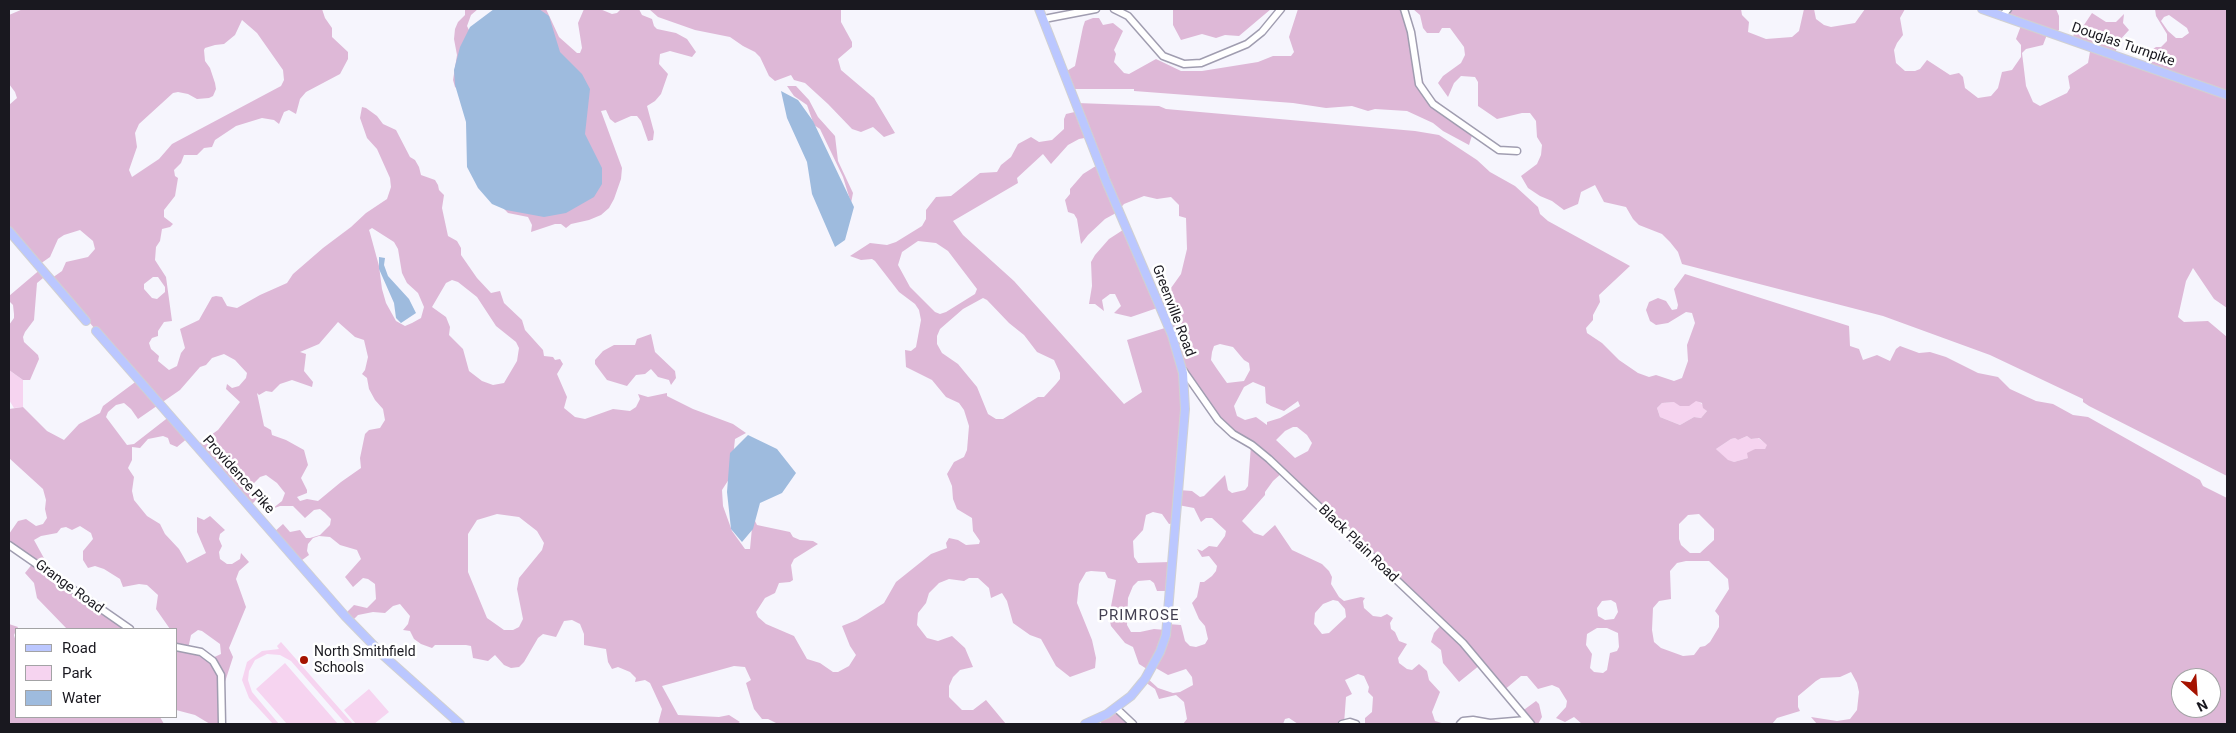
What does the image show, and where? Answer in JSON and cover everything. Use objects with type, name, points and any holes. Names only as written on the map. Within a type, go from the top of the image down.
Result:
[{"type":"main road","name":"Greenville Road","points":[[1039,9],[1106,181],[1172,335],[1182,369],[1185,409],[1166,635],[1160,652],[1145,680],[1131,696],[1116,708],[1084,724]]},
{"type":"main road","name":"Douglas Turnpike","points":[[1982,9],[2227,95]]},
{"type":"main road","name":"Providence Pike","points":[[9,231],[86,322]]},
{"type":"main road","name":"Providence Pike","points":[[96,331],[350,622],[460,724]]},
{"type":"street","points":[[1044,19],[1096,9]]},
{"type":"street","points":[[1114,9],[1128,16],[1163,56],[1184,64],[1201,63],[1247,44],[1262,32],[1281,9]]},
{"type":"street","points":[[1404,9],[1411,32],[1419,84],[1433,104],[1499,150],[1517,151]]},
{"type":"street","points":[[2002,16],[2008,9]]},
{"type":"street","name":"Providence Pike","points":[[86,322],[96,331]]},
{"type":"street","name":"Black Plain Road","points":[[1182,369],[1218,420],[1233,434],[1252,445],[1269,459],[1458,638],[1529,722]]},
{"type":"street","name":"Grange Road","points":[[9,545],[129,628]]},
{"type":"street","points":[[178,647],[200,652],[213,661],[221,675],[222,724]]},
{"type":"street","points":[[1116,708],[1133,724]]},
{"type":"street","points":[[1460,724],[1463,721],[1473,720],[1490,723],[1529,722]]},
{"type":"street","points":[[1342,724],[1350,722],[1356,724]]},
{"type":"green space","points":[[9,370],[23,380],[23,407],[14,408],[9,400]]},
{"type":"green space","points":[[1696,400],[1707,411],[1701,418],[1694,417],[1680,425],[1660,417],[1657,408],[1662,403]]},
{"type":"green space","points":[[1747,436],[1751,439],[1758,438],[1768,445],[1765,449],[1755,449],[1748,458],[1734,462],[1728,461],[1716,449],[1731,439],[1735,438],[1738,440]]},
{"type":"green space","points":[[281,642],[353,724],[346,724],[291,661],[280,655],[267,654],[255,660],[249,671],[248,680],[252,692],[279,724],[273,724],[249,698],[242,680],[247,662],[262,651],[279,649],[277,646]]},
{"type":"green space","points":[[285,663],[338,724],[287,724],[256,689]]},
{"type":"green space","points":[[369,689],[389,712],[374,724],[356,724],[344,710]]},
{"type":"shaded area","points":[[23,9],[322,9],[325,18],[332,28],[332,37],[348,52],[348,59],[340,74],[306,92],[300,99],[296,114],[289,110],[284,112],[279,124],[274,120],[262,118],[236,126],[215,140],[212,147],[204,148],[197,155],[184,155],[181,163],[174,170],[175,176],[178,178],[175,196],[164,210],[164,217],[173,224],[162,229],[160,241],[156,247],[155,260],[166,277],[172,321],[164,322],[158,331],[158,336],[152,338],[149,343],[151,349],[159,356],[158,361],[169,370],[177,366],[181,353],[185,348],[180,329],[199,320],[212,297],[222,297],[227,306],[237,308],[287,283],[293,274],[323,248],[366,213],[387,199],[391,187],[390,178],[377,149],[367,138],[360,118],[362,107],[366,108],[377,116],[383,124],[396,130],[410,157],[415,160],[419,167],[421,175],[435,180],[439,190],[444,195],[442,208],[448,236],[457,241],[461,248],[461,255],[477,278],[491,293],[500,291],[504,303],[522,320],[525,330],[543,350],[544,356],[553,357],[555,360],[560,359],[563,364],[557,374],[567,397],[564,408],[575,417],[585,419],[613,409],[630,411],[636,407],[640,399],[638,394],[648,397],[667,393],[667,396],[693,409],[733,424],[746,433],[735,439],[731,476],[722,490],[723,506],[732,531],[745,549],[750,549],[753,517],[757,525],[790,532],[793,537],[800,540],[813,541],[818,544],[794,559],[791,565],[793,580],[779,583],[775,593],[765,598],[756,612],[758,617],[766,624],[794,636],[807,659],[820,663],[833,672],[838,672],[849,666],[856,655],[842,626],[857,620],[884,603],[896,582],[931,554],[947,548],[946,543],[949,538],[958,540],[966,545],[979,544],[980,541],[973,531],[972,518],[957,509],[953,499],[952,486],[947,474],[954,462],[964,457],[967,450],[969,426],[964,410],[959,403],[946,397],[932,380],[906,367],[905,350],[911,351],[916,347],[921,320],[919,310],[915,304],[899,292],[875,261],[872,259],[861,260],[850,256],[870,243],[887,245],[896,242],[922,226],[926,219],[926,210],[936,197],[951,196],[980,173],[997,172],[1001,165],[1011,157],[1018,144],[1031,137],[1039,142],[1052,140],[1064,129],[1066,114],[1079,111],[1077,103],[1159,106],[1166,109],[1415,131],[1439,135],[1477,160],[1490,172],[1515,186],[1538,207],[1540,214],[1548,221],[1630,266],[1599,295],[1600,302],[1593,315],[1593,320],[1586,328],[1587,333],[1638,373],[1649,377],[1656,375],[1674,381],[1682,378],[1688,361],[1687,345],[1695,323],[1692,313],[1686,312],[1668,323],[1656,325],[1650,321],[1646,310],[1649,302],[1658,298],[1666,301],[1672,310],[1677,309],[1678,305],[1674,289],[1685,274],[1849,326],[1850,346],[1859,349],[1863,360],[1877,355],[1890,361],[1896,349],[1900,346],[1919,353],[1930,352],[1946,357],[1978,373],[1998,377],[2010,389],[2036,401],[2053,404],[2073,415],[2088,417],[2200,480],[2203,486],[2227,498],[2227,724],[1817,724],[1811,717],[1837,721],[1850,719],[1857,710],[1859,692],[1851,672],[1840,677],[1821,678],[1816,681],[1798,696],[1800,711],[1777,718],[1772,724],[1582,724],[1574,717],[1565,722],[1556,718],[1566,707],[1567,701],[1559,688],[1552,685],[1538,689],[1527,676],[1521,676],[1503,691],[1480,665],[1459,682],[1443,663],[1441,650],[1431,642],[1434,633],[1442,624],[1282,473],[1273,481],[1265,495],[1242,521],[1254,533],[1263,536],[1275,525],[1292,550],[1322,564],[1329,571],[1332,577],[1331,584],[1339,597],[1344,601],[1361,597],[1365,598],[1363,601],[1364,608],[1373,616],[1381,617],[1387,614],[1393,618],[1390,623],[1391,629],[1395,632],[1399,641],[1407,644],[1398,658],[1399,663],[1412,670],[1419,664],[1427,671],[1429,680],[1440,692],[1432,712],[1435,721],[1445,724],[1365,724],[1365,718],[1372,712],[1373,697],[1368,692],[1369,687],[1364,676],[1358,674],[1345,680],[1352,694],[1346,697],[1344,724],[1298,724],[1289,718],[1285,719],[1283,724],[1183,724],[1187,719],[1184,702],[1176,695],[1159,699],[1155,689],[1145,682],[1147,678],[1158,688],[1173,693],[1180,692],[1193,685],[1192,677],[1186,669],[1168,675],[1154,667],[1150,671],[1139,664],[1133,647],[1125,643],[1111,626],[1109,617],[1116,580],[1108,578],[1105,572],[1091,571],[1086,572],[1079,584],[1077,603],[1092,640],[1096,658],[1095,668],[1070,677],[1056,666],[1041,639],[1030,635],[1013,623],[1007,601],[1002,593],[991,598],[989,588],[978,578],[969,578],[964,581],[949,579],[939,583],[929,593],[926,603],[918,613],[917,625],[927,638],[938,641],[952,636],[965,648],[973,667],[960,670],[953,677],[949,686],[949,697],[962,710],[973,710],[986,700],[1006,724],[778,724],[768,719],[762,719],[754,709],[746,683],[751,680],[745,667],[734,666],[662,686],[678,715],[719,717],[729,715],[740,722],[737,724],[658,724],[662,709],[650,683],[645,680],[635,682],[636,678],[630,672],[618,667],[612,669],[608,662],[606,649],[584,645],[584,634],[580,624],[572,620],[564,621],[556,637],[543,634],[538,638],[524,662],[519,667],[511,668],[504,665],[495,655],[488,661],[473,658],[471,646],[435,645],[432,648],[421,644],[414,639],[410,631],[403,630],[408,624],[410,616],[400,604],[393,606],[385,613],[373,612],[358,615],[351,622],[344,615],[354,605],[367,608],[376,599],[375,584],[368,579],[363,578],[353,587],[345,577],[361,559],[357,550],[340,545],[330,537],[319,536],[313,538],[308,544],[307,551],[309,555],[298,563],[273,533],[283,524],[290,532],[300,530],[306,538],[310,538],[320,535],[330,525],[331,519],[320,509],[314,510],[305,518],[293,506],[280,506],[272,509],[282,501],[285,493],[277,483],[266,475],[260,477],[253,484],[254,492],[259,497],[250,506],[197,445],[218,430],[240,402],[226,389],[227,384],[232,388],[239,386],[246,378],[247,373],[235,360],[224,354],[212,358],[206,365],[200,367],[180,390],[138,419],[124,403],[116,405],[108,412],[106,417],[127,445],[134,444],[170,416],[189,437],[177,447],[170,444],[168,438],[163,436],[148,439],[140,448],[132,447],[132,460],[128,468],[134,477],[132,491],[134,500],[147,516],[160,524],[165,534],[179,549],[187,563],[206,553],[197,532],[197,517],[204,520],[210,516],[225,530],[220,534],[219,539],[222,546],[219,552],[220,559],[227,564],[232,564],[240,559],[241,553],[249,562],[239,571],[236,579],[246,607],[229,648],[233,657],[223,688],[222,724],[210,724],[195,715],[178,711],[178,628],[169,628],[156,609],[158,595],[147,585],[139,584],[123,587],[120,579],[104,569],[95,566],[88,568],[83,560],[83,551],[93,539],[91,533],[80,526],[72,530],[66,527],[61,528],[57,533],[41,536],[34,540],[45,560],[40,566],[129,628],[66,628],[37,598],[34,583],[25,573],[33,563],[9,545],[9,534],[18,521],[26,519],[36,526],[43,524],[47,518],[43,489],[9,458],[9,409],[23,407],[47,431],[64,440],[79,424],[100,413],[103,406],[138,380],[52,278],[62,271],[66,262],[88,257],[95,249],[93,241],[80,230],[64,235],[58,239],[50,257],[40,264],[9,229],[9,105],[17,98],[9,84],[9,15]],"holes":[[[242,20],[257,33],[283,70],[284,80],[281,86],[172,144],[159,159],[132,177],[129,170],[137,147],[135,133],[139,124],[173,93],[188,94],[197,99],[213,96],[216,89],[215,83],[210,68],[205,61],[204,50],[205,48],[224,44],[235,35]],[[1090,137],[1099,164],[1083,174],[1070,189],[1070,194],[1065,200],[1068,212],[1074,214],[1077,219],[1081,244],[1105,219],[1116,213],[1124,204],[1144,196],[1157,199],[1171,197],[1179,205],[1179,216],[1186,218],[1187,249],[1181,274],[1171,288],[1156,297],[1126,228],[1109,239],[1091,262],[1092,286],[1089,304],[1095,304],[1104,311],[1102,300],[1110,294],[1115,294],[1121,306],[1114,313],[1131,317],[1160,307],[1168,327],[1127,340],[1142,392],[1124,404],[1014,281],[963,235],[953,221],[1018,183],[1017,178],[1043,154],[1051,164],[1068,145],[1079,139]],[[372,228],[394,242],[398,249],[402,273],[407,283],[418,293],[424,307],[421,318],[405,326],[396,321],[386,303],[379,266],[369,230]],[[918,241],[936,243],[948,251],[977,289],[975,294],[940,314],[935,312],[910,287],[898,265],[902,252]],[[153,277],[158,277],[165,287],[165,292],[157,299],[152,298],[144,289],[144,284]],[[452,280],[458,282],[477,297],[496,326],[516,342],[519,348],[517,361],[504,383],[493,385],[482,381],[469,371],[463,349],[449,335],[450,327],[446,317],[432,307],[446,283]],[[983,298],[1024,335],[1037,352],[1054,360],[1060,373],[1060,379],[1044,397],[1038,397],[1003,419],[996,419],[988,414],[977,387],[958,364],[942,353],[937,344],[937,336],[940,329],[963,309]],[[338,322],[355,337],[364,340],[368,357],[362,374],[367,378],[369,389],[383,409],[385,420],[380,428],[369,430],[365,434],[360,458],[361,468],[318,501],[307,499],[300,501],[297,497],[307,493],[301,478],[308,465],[304,450],[272,435],[271,430],[264,426],[257,393],[259,395],[266,391],[272,392],[280,384],[292,380],[312,387],[313,382],[304,371],[306,354],[300,352],[319,344]],[[1220,344],[1233,347],[1249,363],[1250,370],[1244,381],[1227,383],[1211,360],[1214,346]],[[1185,373],[1230,431],[1251,445],[1248,486],[1245,490],[1232,493],[1228,490],[1225,475],[1204,496],[1200,497],[1192,491],[1179,490]],[[1253,382],[1265,387],[1266,403],[1271,406],[1284,411],[1298,401],[1300,406],[1280,418],[1267,422],[1267,425],[1256,417],[1245,420],[1237,416],[1234,406],[1244,387]],[[1696,401],[1702,403],[1703,408],[1707,411],[1701,418],[1694,417],[1680,425],[1660,417],[1657,408],[1662,403],[1674,402],[1680,406],[1689,406]],[[1297,427],[1307,435],[1312,443],[1308,451],[1295,458],[1276,440],[1285,431]],[[1747,436],[1751,439],[1759,438],[1767,445],[1765,449],[1755,449],[1747,453],[1748,458],[1734,462],[1728,460],[1716,449],[1735,438],[1738,440]],[[1178,505],[1194,508],[1201,522],[1206,518],[1212,518],[1226,531],[1225,536],[1217,547],[1209,546],[1202,551],[1197,549],[1202,557],[1209,556],[1217,566],[1212,576],[1204,582],[1200,582],[1197,597],[1192,603],[1199,619],[1205,626],[1208,639],[1205,644],[1196,647],[1190,646],[1185,641],[1181,625],[1168,624],[1166,630],[1154,629],[1140,632],[1131,632],[1127,625],[1128,598],[1133,586],[1138,581],[1150,580],[1154,583],[1157,591],[1170,591],[1170,562],[1138,563],[1134,557],[1133,541],[1143,530],[1146,515],[1153,512],[1162,514],[1169,524],[1175,523]],[[497,514],[519,517],[537,531],[544,543],[542,550],[519,578],[517,589],[523,619],[519,627],[513,630],[504,630],[487,618],[468,572],[468,534],[477,520]],[[1699,514],[1714,529],[1714,540],[1700,553],[1690,553],[1681,545],[1679,539],[1679,524],[1688,515]],[[1709,561],[1728,579],[1729,589],[1715,611],[1719,616],[1719,627],[1710,642],[1700,647],[1694,655],[1683,656],[1661,648],[1654,642],[1652,630],[1653,608],[1659,601],[1671,599],[1670,571],[1677,563]],[[1333,600],[1338,601],[1345,609],[1346,617],[1329,633],[1322,634],[1314,624],[1315,613],[1323,604]],[[1611,600],[1616,603],[1618,612],[1614,619],[1605,620],[1598,616],[1597,608],[1602,601]],[[1597,628],[1607,628],[1618,633],[1619,647],[1617,651],[1610,653],[1607,670],[1603,673],[1594,672],[1590,668],[1592,654],[1586,645],[1587,634]],[[198,630],[202,631],[220,644],[221,654],[210,659],[188,649],[191,635]]]},
{"type":"shaded area","points":[[465,9],[478,9],[471,15],[467,26],[470,32],[517,9],[546,9],[559,37],[577,53],[580,53],[582,48],[578,23],[584,9],[600,9],[612,14],[617,13],[621,9],[639,9],[642,15],[652,19],[657,29],[676,33],[687,39],[696,52],[692,57],[670,51],[660,54],[659,64],[668,74],[661,94],[647,106],[654,132],[653,140],[648,141],[641,121],[637,116],[631,116],[615,123],[610,119],[606,110],[601,111],[622,168],[621,179],[614,199],[609,208],[601,215],[571,224],[566,228],[561,224],[555,224],[531,232],[532,225],[528,217],[508,213],[483,187],[469,96],[455,87],[453,80],[457,55],[454,39],[455,29],[458,22],[465,15]]},
{"type":"shaded area","points":[[649,9],[841,9],[841,22],[852,42],[852,47],[838,59],[841,70],[874,98],[895,133],[884,137],[873,127],[861,132],[852,129],[805,83],[794,80],[791,75],[775,81],[769,76],[760,57],[755,52],[730,37],[695,30],[658,17]]},
{"type":"shaded area","points":[[1171,9],[1271,9],[1239,36],[1225,35],[1216,38],[1202,34],[1181,40],[1173,25],[1173,10]]},
{"type":"shaded area","points":[[1298,9],[1406,9],[1410,18],[1424,84],[1431,96],[1474,129],[1469,145],[1443,131],[1433,123],[1407,111],[1375,109],[1368,111],[1352,106],[1326,108],[1293,103],[1134,91],[1134,89],[1072,89],[1065,72],[1075,66],[1085,21],[1093,18],[1099,18],[1103,25],[1113,23],[1123,31],[1114,50],[1116,54],[1114,62],[1124,73],[1129,74],[1156,59],[1181,71],[1202,71],[1258,62],[1273,56],[1291,56],[1294,52],[1289,37]]},
{"type":"shaded area","points":[[1413,9],[1741,9],[1742,15],[1749,22],[1748,32],[1766,39],[1792,37],[1799,31],[1804,9],[1814,9],[1816,19],[1824,25],[1831,27],[1855,23],[1865,9],[1905,9],[1900,18],[1903,35],[1894,50],[1896,63],[1905,71],[1915,71],[1920,69],[1927,60],[1950,75],[1959,73],[1963,77],[1965,88],[1978,98],[1991,96],[1998,88],[2002,72],[2012,70],[2021,57],[2021,45],[2016,39],[2022,23],[2004,16],[2006,9],[2056,9],[2059,16],[2059,30],[2055,33],[2048,32],[2043,45],[2026,49],[2022,53],[2026,86],[2033,102],[2040,106],[2067,93],[2070,88],[2068,76],[2088,63],[2091,46],[2072,39],[2077,26],[2084,25],[2092,13],[2106,22],[2116,22],[2124,14],[2123,23],[2129,30],[2119,41],[2115,54],[2145,64],[2150,51],[2156,47],[2161,47],[2167,41],[2167,34],[2156,16],[2155,9],[2227,9],[2227,308],[2214,299],[2193,268],[2186,281],[2178,317],[2184,322],[2208,321],[2227,337],[2227,476],[2089,406],[2083,402],[2083,399],[1990,355],[1883,316],[1682,264],[1678,252],[1662,234],[1639,225],[1626,207],[1604,202],[1595,185],[1581,192],[1578,204],[1564,210],[1528,188],[1521,176],[1537,164],[1541,155],[1542,145],[1537,137],[1536,121],[1530,113],[1497,119],[1478,106],[1478,82],[1475,77],[1461,76],[1454,83],[1448,97],[1438,83],[1443,76],[1461,63],[1465,55],[1464,47],[1450,28],[1442,28],[1439,33],[1427,33],[1423,28],[1420,15]],"holes":[[[2169,15],[2187,28],[2189,33],[2182,38],[2176,38],[2161,21]]]},
{"type":"shaded area","points":[[787,86],[796,86],[809,100],[818,117],[835,136],[838,161],[853,193],[851,203],[843,177],[820,129],[814,125],[807,105],[794,96]]},
{"type":"shaded area","points":[[42,268],[48,274],[37,283],[34,320],[23,337],[24,342],[38,355],[39,359],[30,380],[23,380],[9,370],[9,325],[14,318],[14,314],[9,296]]},
{"type":"shaded area","points":[[651,334],[655,352],[675,371],[676,378],[671,385],[669,380],[658,377],[651,369],[645,374],[636,375],[627,386],[607,380],[595,364],[595,360],[603,351],[614,345],[635,345],[637,339]]},
{"type":"shaded area","points":[[9,624],[18,627],[15,628],[14,635],[15,718],[161,718],[164,724],[9,724]]},
{"type":"shaded area","points":[[1536,701],[1539,704],[1542,717],[1538,724],[1461,724],[1526,720],[1521,712]]},
{"type":"shaded area","points":[[1117,709],[1133,724],[1102,724],[1099,719]]},
{"type":"water","points":[[494,9],[539,9],[549,16],[560,52],[582,74],[590,89],[585,134],[602,168],[602,184],[594,197],[566,213],[544,217],[506,210],[492,204],[478,188],[467,167],[466,122],[455,85],[454,70],[460,47],[470,27]]},
{"type":"water","points":[[781,91],[798,100],[813,121],[854,207],[845,240],[835,247],[812,194],[807,162],[787,118]]},
{"type":"water","points":[[379,257],[385,258],[384,265],[388,276],[409,299],[416,313],[401,323],[396,318],[394,303],[379,269]]},
{"type":"water","points":[[748,435],[777,449],[796,473],[782,493],[760,503],[753,529],[742,542],[731,529],[727,492],[730,453]]},
{"type":"place","name":"North Smithfield Schools","points":[[304,660]]},
{"type":"district","name":"PRIMROSE","points":[[1139,616]]}]
